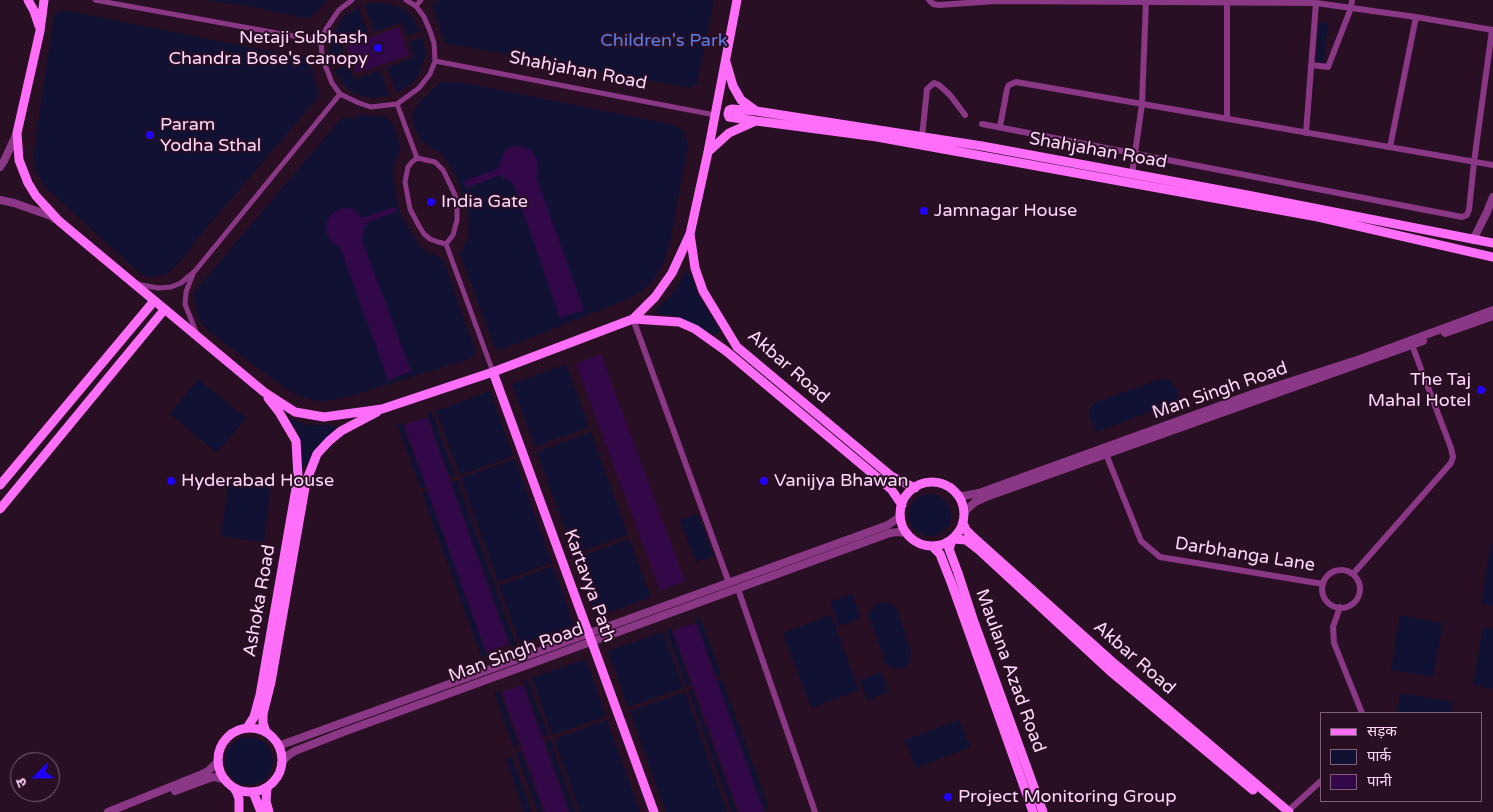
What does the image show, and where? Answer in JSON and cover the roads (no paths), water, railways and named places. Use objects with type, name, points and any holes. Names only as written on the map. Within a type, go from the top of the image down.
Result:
[{"type":"main road","points":[[28,0],[34,11],[40,31]]},
{"type":"main road","points":[[44,0],[40,31],[17,133],[19,160],[36,196],[59,221],[154,302],[264,392],[295,412],[324,417],[382,409]]},
{"type":"main road","points":[[302,480],[318,454],[329,441],[341,431],[382,409],[493,372],[633,319],[655,296],[672,274],[690,234],[737,0]]},
{"type":"main road","points":[[726,60],[733,86],[741,100],[756,116]]},
{"type":"main road","points":[[716,111],[756,116]]},
{"type":"main road","points":[[708,152],[729,133],[756,116]]},
{"type":"main road","name":"Shahjahan Road","points":[[756,116],[982,146],[1493,243]]},
{"type":"main road","name":"Shahjahan Road","points":[[756,116],[1318,217],[1493,257]]},
{"type":"main road","name":"Akbar Road","points":[[690,234],[695,268],[703,290],[737,347],[891,476],[915,488]]},
{"type":"main road","points":[[0,485],[154,302]]},
{"type":"main road","points":[[0,509],[164,310]]},
{"type":"main road","name":"Akbar Road","points":[[633,319],[679,322],[719,346],[891,489],[902,505]]},
{"type":"main road","points":[[719,346],[729,335]]},
{"type":"main road","name":"Kartavya Path","points":[[493,372],[654,812]]},
{"type":"main road","points":[[264,392],[279,412],[296,441],[302,480]]},
{"type":"main road","name":"Ashoka Road","points":[[247,728],[254,716],[260,694],[302,480]]},
{"type":"main road","name":"Ashoka Road","points":[[266,732],[263,714],[271,682],[302,480]]},
{"type":"main road","points":[[924,484],[942,484],[950,488],[962,502],[964,512],[963,523],[952,539],[942,545],[922,545],[907,533],[902,524],[902,505],[910,492],[915,488],[924,484]]},
{"type":"main road","name":"Akbar Road","points":[[963,523],[971,535],[1116,665],[1288,812]]},
{"type":"main road","name":"Akbar Road","points":[[952,539],[966,540],[979,550],[1110,671],[1280,812]]},
{"type":"main road","name":"Maulana Azad Road","points":[[952,539],[949,549],[1043,812]]},
{"type":"main road","name":"Maulana Azad Road","points":[[932,546],[940,554],[951,582],[1033,812]]},
{"type":"main road","points":[[247,728],[266,732],[270,735],[278,746],[282,759],[281,770],[275,780],[267,788],[252,792],[242,792],[234,788],[225,780],[219,769],[218,762],[218,753],[222,744],[235,731],[247,728]]},
{"type":"main road","points":[[234,788],[239,800],[239,812]]},
{"type":"main road","points":[[267,788],[266,801],[269,812]]},
{"type":"main road","points":[[244,812],[246,798],[252,792]]},
{"type":"main road","points":[[252,792],[261,812]]},
{"type":"street","points":[[95,0],[321,40]]},
{"type":"street","points":[[352,0],[339,10],[326,29],[321,40],[322,57],[332,83],[340,94],[371,107],[397,104],[419,88],[430,74],[435,60],[434,43],[424,18],[416,6],[406,0]]},
{"type":"street","points":[[416,6],[421,0]]},
{"type":"street","points":[[929,0],[933,4],[939,5],[996,1],[1304,1],[1493,30],[1469,210],[1467,215],[1462,218],[982,124]]},
{"type":"street","points":[[1311,65],[1328,67],[1351,8],[1352,0]]},
{"type":"street","points":[[1132,174],[1142,104],[1146,1]]},
{"type":"street","points":[[1227,2],[1227,119]]},
{"type":"street","points":[[1306,133],[1316,3]]},
{"type":"street","points":[[1390,147],[1416,17]]},
{"type":"street","name":"Shahjahan Road","points":[[435,60],[716,111]]},
{"type":"street","points":[[1000,127],[1008,85],[1016,82],[1493,165]]},
{"type":"street","points":[[922,137],[927,89],[934,83],[950,95],[965,115]]},
{"type":"street","points":[[133,284],[158,288],[171,287],[181,283],[194,271],[340,94]]},
{"type":"street","points":[[397,104],[417,158]]},
{"type":"street","points":[[0,167],[17,133]]},
{"type":"street","points":[[417,158],[408,167],[405,182],[410,209],[424,234],[430,239],[446,244]]},
{"type":"street","points":[[417,158],[436,162],[447,178],[455,196],[457,220],[453,235],[446,244]]},
{"type":"street","points":[[1473,240],[1493,197]]},
{"type":"street","points":[[0,200],[14,202],[59,221]]},
{"type":"street","points":[[446,244],[493,372]]},
{"type":"street","points":[[194,271],[186,292],[186,304],[195,330],[202,341]]},
{"type":"street","name":"Man Singh Road","points":[[958,496],[979,494],[1255,393],[1360,359],[1493,310]]},
{"type":"street","name":"Man Singh Road","points":[[964,512],[975,502],[986,497],[1493,316]]},
{"type":"street","points":[[633,319],[729,583]]},
{"type":"street","points":[[1353,574],[1452,463],[1451,448],[1412,345]]},
{"type":"street","name":"Darbhanga Lane","points":[[1106,454],[1141,541],[1160,556],[1323,584]]},
{"type":"street","name":"Man Singh Road","points":[[281,764],[287,756],[305,747],[729,583],[888,525],[901,516]]},
{"type":"street","name":"Man Singh Road","points":[[278,746],[591,637],[738,589],[890,533],[907,533]]},
{"type":"street","points":[[1346,570],[1358,579],[1360,594],[1351,605],[1344,608],[1340,607],[1330,604],[1325,598],[1323,584],[1326,577],[1332,572],[1346,570]]},
{"type":"street","points":[[738,589],[815,812]]},
{"type":"street","points":[[1340,607],[1334,627],[1334,643],[1362,712]]},
{"type":"street","points":[[108,812],[200,775],[218,762]]},
{"type":"street","points":[[122,812],[203,780],[215,777],[225,780]]},
{"type":"street","points":[[1288,812],[1320,782]]},
{"type":"water","points":[[399,27],[409,55],[357,73],[347,47]]},
{"type":"water","points":[[520,146],[530,149],[537,159],[538,174],[536,176],[584,310],[560,318],[513,183],[511,184],[504,177],[502,178],[501,175],[466,188],[464,181],[498,169],[502,156],[507,149]]},
{"type":"water","points":[[395,207],[397,211],[366,223],[364,236],[361,237],[411,371],[388,380],[339,245],[336,246],[327,234],[326,226],[328,219],[339,209],[354,209],[362,218]]},
{"type":"water","points":[[601,354],[685,581],[660,590],[576,364]]},
{"type":"water","points":[[427,417],[509,644],[486,652],[404,425]]},
{"type":"water","points":[[696,623],[764,812],[739,812],[673,631]]},
{"type":"water","points":[[523,685],[569,812],[545,812],[502,692]]},
{"type":"place","name":"Netaji Subhash Chandra Bose's canopy","points":[[378,48]]},
{"type":"place","name":"Param Yodha Sthal","points":[[150,135]]},
{"type":"place","name":"India Gate","points":[[431,202]]},
{"type":"place","name":"Jamnagar House","points":[[924,211]]},
{"type":"place","name":"The Taj Mahal Hotel","points":[[1481,390]]},
{"type":"place","name":"Hyderabad House","points":[[171,481]]},
{"type":"place","name":"Vanijya Bhawan","points":[[764,481]]},
{"type":"place","name":"Project Monitoring Group","points":[[948,797]]},
{"type":"park label","name":"Children's Park","points":[[664,41]]}]
